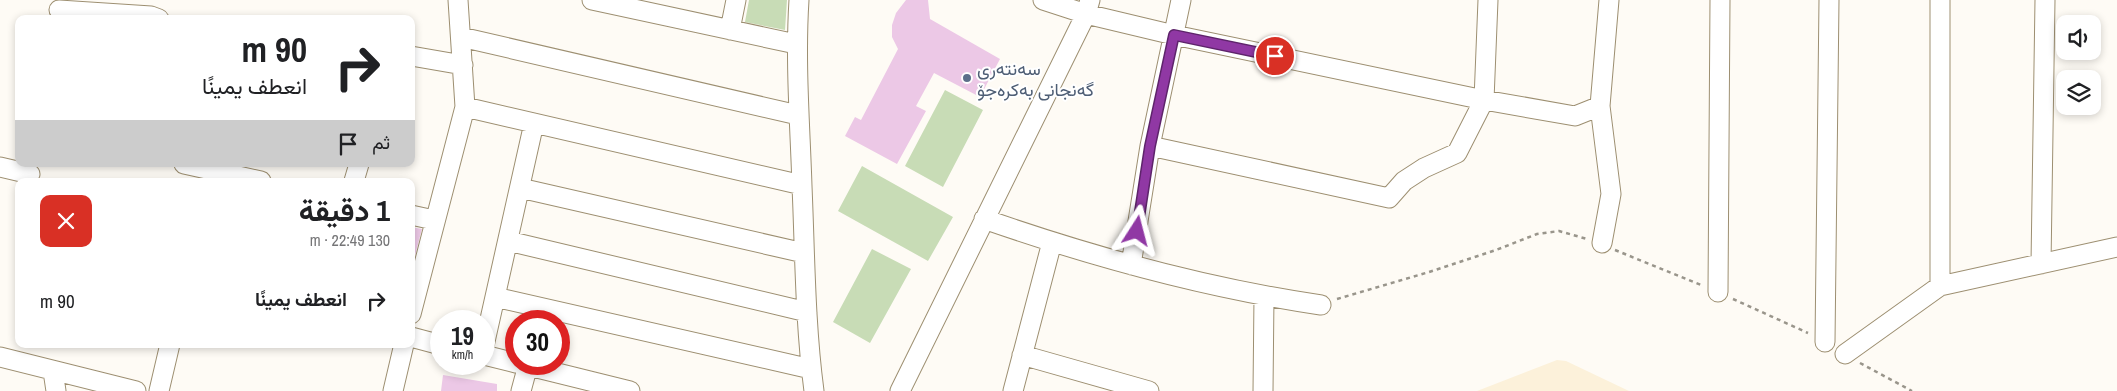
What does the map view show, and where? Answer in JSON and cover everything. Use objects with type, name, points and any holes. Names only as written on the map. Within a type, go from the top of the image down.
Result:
[{"type":"street","points":[[415,298],[465,106],[458,0]]},
{"type":"street","points":[[592,0],[796,44]]},
{"type":"street","points":[[730,30],[736,0]]},
{"type":"street","points":[[799,0],[796,44],[798,115],[807,312],[814,391]]},
{"type":"street","points":[[1043,0],[1088,7],[1174,35],[1484,100],[1575,116],[1600,106]]},
{"type":"street","points":[[1131,265],[1150,146],[1182,0]]},
{"type":"street","points":[[1150,146],[1389,198],[1404,181],[1424,168],[1457,153],[1484,100],[1488,0]]},
{"type":"street","points":[[1602,244],[1611,194],[1600,106],[1609,0]]},
{"type":"street","points":[[1718,292],[1720,0]]},
{"type":"street","points":[[1825,342],[1829,0]]},
{"type":"street","points":[[1940,0],[1940,286]]},
{"type":"street","points":[[2041,264],[2045,0]]},
{"type":"street","points":[[900,391],[1088,7]]},
{"type":"street","points":[[59,10],[136,15]]},
{"type":"street","points":[[461,37],[798,115]]},
{"type":"street","points":[[415,57],[463,65]]},
{"type":"street","points":[[465,106],[802,185]]},
{"type":"street","points":[[492,310],[534,123]]},
{"type":"street","points":[[0,167],[27,171]]},
{"type":"street","points":[[198,167],[247,178]]},
{"type":"street","points":[[520,188],[804,254]]},
{"type":"street","points":[[415,216],[434,220]]},
{"type":"street","points":[[984,219],[1052,242],[1131,265],[1264,296],[1321,304]]},
{"type":"street","points":[[508,241],[807,312]]},
{"type":"street","points":[[1013,391],[1052,242]]},
{"type":"street","points":[[1845,354],[1940,286],[2117,248]]},
{"type":"street","points":[[1263,391],[1264,296]]},
{"type":"street","points":[[495,297],[811,369]]},
{"type":"street","points":[[415,338],[430,342]]},
{"type":"street","points":[[159,391],[169,348]]},
{"type":"street","points":[[393,391],[403,348]]},
{"type":"street","points":[[1022,355],[1149,391]]},
{"type":"street","points":[[0,357],[136,391]]},
{"type":"street","points":[[53,371],[56,391]]},
{"type":"street","points":[[521,391],[522,375]]},
{"type":"street","points":[[566,375],[630,391]]},
{"type":"path","points":[[1321,304],[1446,267],[1537,234],[1559,231],[1602,244],[1634,259],[1718,292],[1825,342]]},
{"type":"path","points":[[1845,354],[1912,391]]},
{"type":"shaded area","points":[[1557,360],[1566,361],[1629,391],[1477,391]]},
{"type":"green space","points":[[749,0],[787,0],[785,30],[745,22]]},
{"type":"green space","points":[[945,90],[983,110],[943,187],[905,166]]},
{"type":"green space","points":[[862,166],[953,217],[928,261],[838,211]]},
{"type":"green space","points":[[872,249],[911,269],[870,343],[833,322]]},
{"type":"building","name":"سەنتەری گەنجانی بەکرەجۆ","points":[[906,0],[928,0],[930,19],[1000,59],[980,97],[934,73],[916,106],[926,111],[897,164],[845,136],[855,117],[861,120],[898,49],[892,37],[892,25],[896,13]]},
{"type":"building","points":[[415,228],[422,229],[415,255]]},
{"type":"building","points":[[443,375],[497,384],[497,391],[441,391]]},
{"type":"place","name":"سەنتەری گەنجانی بەکرەجۆ","points":[[967,78]]},
{"type":"route","points":[[1137,231],[1150,146],[1174,35],[1275,56]]}]
